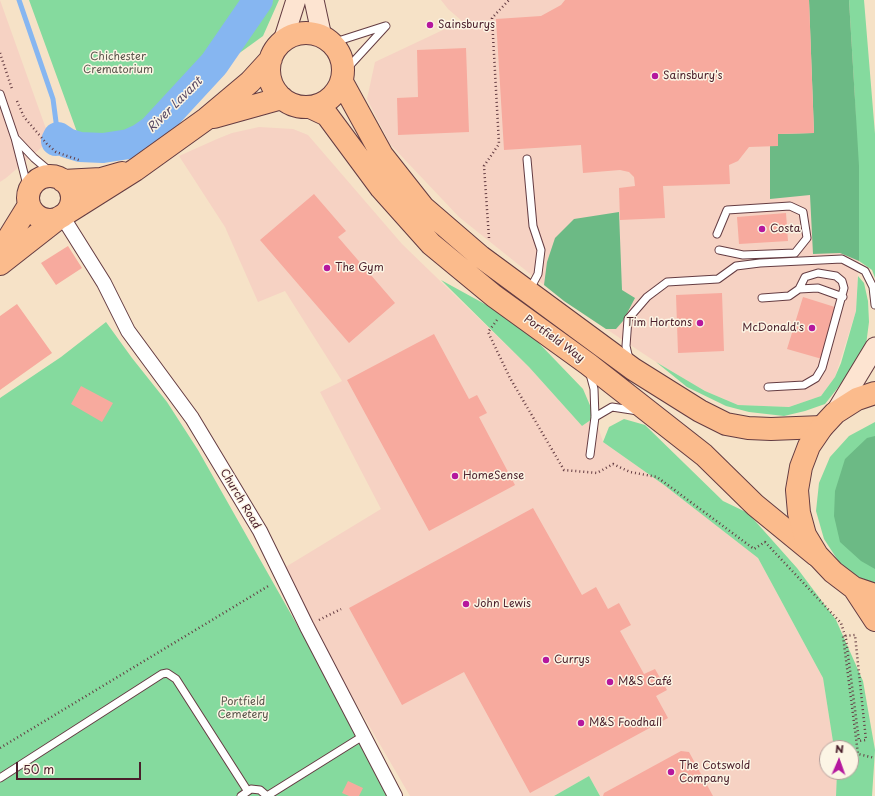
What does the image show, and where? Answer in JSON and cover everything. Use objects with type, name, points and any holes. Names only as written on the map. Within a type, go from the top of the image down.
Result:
[{"type":"main road","points":[[0,264],[61,217],[135,170],[206,119],[250,82],[277,50],[302,34],[327,40],[339,52],[342,62],[343,78],[382,155],[423,208],[481,257],[633,369],[700,411],[726,424],[748,428],[772,429],[829,420]]},
{"type":"main road","points":[[277,50],[269,69],[270,79],[274,88],[282,98],[299,107],[310,107],[321,104],[331,98],[343,78]]},
{"type":"main road","points":[[206,119],[282,98]]},
{"type":"main road","name":"Portfield Way","points":[[310,107],[328,115],[381,188],[431,244],[494,296],[588,364],[704,455],[756,505],[817,555]]},
{"type":"main road","points":[[0,252],[29,199],[35,183],[40,179],[57,176],[101,179],[135,170]]},
{"type":"main road","points":[[29,199],[32,212],[41,218],[48,220],[61,217],[70,208],[72,200],[70,190],[57,176]]},
{"type":"main road","points":[[875,393],[857,399],[829,420],[809,446],[801,467],[797,490],[799,513],[805,535],[817,555],[833,572],[854,588],[875,595]]},
{"type":"main road","points":[[854,588],[875,620]]},
{"type":"street","points":[[277,50],[296,0]]},
{"type":"street","points":[[314,0],[327,40]]},
{"type":"street","name":"Church Road","points":[[61,217],[104,284],[128,331],[192,418],[260,531],[282,578],[395,796]]},
{"type":"street","points":[[829,420],[875,347]]},
{"type":"lane","points":[[327,40],[386,26],[343,78]]},
{"type":"lane","points":[[0,94],[15,138],[29,199]]},
{"type":"lane","points":[[15,138],[34,158],[57,176]]},
{"type":"lane","points":[[527,159],[533,226],[541,250],[538,274],[528,292]]},
{"type":"lane","points":[[717,234],[727,210],[790,206],[802,212],[806,238],[795,253],[743,255],[719,250]]},
{"type":"lane","points":[[633,369],[626,346],[628,319],[647,297],[667,282],[718,279],[736,266],[760,263],[842,259],[865,270],[873,287],[875,305]]},
{"type":"lane","points":[[762,298],[789,296],[800,288],[805,277],[818,273],[836,276],[842,281],[844,288],[843,297],[822,368],[816,378],[804,385],[768,387]]},
{"type":"lane","points":[[800,288],[818,288],[843,297]]},
{"type":"lane","points":[[588,364],[594,389],[595,418],[590,455]]},
{"type":"lane","points":[[595,418],[612,407],[648,412]]},
{"type":"lane","points":[[0,778],[162,674],[167,673],[176,679],[247,790]]},
{"type":"lane","points":[[240,796],[247,790],[251,789],[260,790],[267,796],[363,736]]},
{"type":"path","points":[[488,242],[484,166],[499,144],[492,18],[509,0]]},
{"type":"path","points":[[0,53],[14,94]]},
{"type":"path","points":[[16,100],[24,117],[31,127],[56,152]]},
{"type":"path","points":[[501,315],[488,332],[510,378],[564,470],[597,473],[613,464],[630,472],[657,477],[754,549],[765,542],[841,623],[846,639],[859,741],[866,740],[855,635],[843,636],[858,754],[875,758]]},
{"type":"path","points":[[0,748],[282,578]]},
{"type":"path","points":[[307,627],[341,609]]},
{"type":"shaded area","points":[[0,0],[50,140],[0,182]]},
{"type":"shaded area","points":[[441,0],[849,0],[859,250],[856,311],[835,377],[821,396],[789,407],[738,405],[705,391],[656,362],[564,301],[459,217],[390,144],[367,99],[375,62],[462,21],[448,9]]},
{"type":"shaded area","points":[[259,127],[293,129],[308,135],[402,244],[529,367],[582,426],[595,417],[603,442],[664,485],[758,558],[823,678],[833,740],[819,740],[819,780],[837,780],[836,796],[600,796],[589,776],[554,796],[410,796],[279,571],[381,509],[320,392],[342,381],[285,291],[258,302],[225,227],[179,156],[232,133]]},
{"type":"green space","name":"Chichester Crematorium","points":[[29,0],[279,0],[263,36],[252,44],[120,139],[81,143]]},
{"type":"green space","points":[[809,0],[849,0],[859,166],[859,261],[840,253],[813,254],[810,195],[770,199],[770,146],[778,145],[778,134],[814,133]]},
{"type":"green space","points":[[849,0],[864,0],[875,134],[875,278],[872,270],[859,261],[855,101]]},
{"type":"green space","points":[[619,212],[622,290],[635,298],[623,321],[616,329],[606,329],[564,301],[544,285],[547,262],[555,238],[574,219]]},
{"type":"green space","points":[[858,276],[864,283],[868,301],[869,322],[866,345],[855,366],[825,404],[784,416],[749,412],[726,406],[687,387],[656,362],[705,391],[738,405],[789,407],[821,396],[835,377],[841,363],[856,311]]},
{"type":"green space","points":[[441,280],[512,319],[533,337],[583,389],[595,417],[582,426],[529,367]]},
{"type":"green space","name":"Portfield Cemetery","points":[[106,322],[167,402],[198,450],[394,796],[0,796],[0,398],[61,357]]},
{"type":"green space","points":[[624,419],[645,425],[723,501],[748,513],[797,568],[836,620],[863,681],[875,750],[872,796],[836,796],[837,780],[859,780],[859,740],[833,740],[823,678],[758,558],[664,485],[603,442],[609,427]]},
{"type":"green space","points":[[875,422],[875,584],[862,580],[839,562],[824,539],[816,511],[819,483],[830,457],[849,436]]},
{"type":"green space","points":[[875,436],[875,569],[861,561],[840,542],[834,516],[835,491],[845,459],[867,438]]},
{"type":"green space","points":[[589,776],[600,796],[554,796]]},
{"type":"building","name":"Sainsbury's","points":[[565,0],[809,0],[814,133],[778,134],[778,146],[749,147],[738,161],[729,165],[730,184],[663,186],[665,218],[620,220],[619,188],[635,186],[634,177],[629,172],[620,170],[583,173],[581,145],[504,150],[496,19],[541,16],[561,5]]},
{"type":"building","points":[[466,48],[469,132],[398,135],[397,98],[418,97],[417,50]]},
{"type":"building","points":[[314,194],[346,231],[338,237],[395,303],[349,343],[260,240]]},
{"type":"building","name":"Costa","points":[[786,213],[788,241],[739,244],[737,217]]},
{"type":"building","points":[[68,246],[82,268],[56,285],[41,263]]},
{"type":"building","name":"Tim Hortons","points":[[722,293],[724,351],[678,353],[676,295]]},
{"type":"building","name":"McDonald's","points":[[803,297],[838,308],[822,359],[787,349]]},
{"type":"building","points":[[17,304],[52,353],[0,390],[0,316]]},
{"type":"building","points":[[434,334],[469,399],[477,395],[487,413],[479,417],[515,485],[429,531],[347,380]]},
{"type":"building","points":[[81,386],[113,403],[102,422],[71,404]]},
{"type":"building","points":[[533,508],[582,595],[596,587],[608,609],[619,603],[631,625],[620,631],[644,674],[655,669],[667,690],[656,696],[668,718],[530,793],[464,672],[402,705],[349,608]]},
{"type":"building","name":"The Cotswold Company","points":[[681,751],[689,752],[713,796],[603,796],[604,793]]},
{"type":"building","points":[[348,781],[363,788],[359,796],[349,796],[342,793]]},
{"type":"waterway","name":"River Lavant","points":[[19,0],[53,99],[58,137]]},
{"type":"waterway","name":"River Lavant","points":[[56,141],[58,137],[67,143],[80,147],[103,148],[129,144],[140,139],[153,130],[214,64],[258,0]]},
{"type":"place","name":"Sainsburys","points":[[430,25]]},
{"type":"place","name":"Sainsbury's","points":[[655,76]]},
{"type":"place","name":"Costa","points":[[762,229]]},
{"type":"place","name":"The Gym","points":[[327,268]]},
{"type":"place","name":"Tim Hortons","points":[[700,323]]},
{"type":"place","name":"McDonald's","points":[[812,328]]},
{"type":"place","name":"HomeSense","points":[[455,476]]},
{"type":"place","name":"John Lewis","points":[[466,604]]},
{"type":"place","name":"Currys","points":[[546,660]]},
{"type":"place","name":"M&S Café","points":[[610,682]]},
{"type":"place","name":"M&S Foodhall","points":[[581,723]]},
{"type":"place","name":"The Cotswold Company","points":[[671,772]]}]
